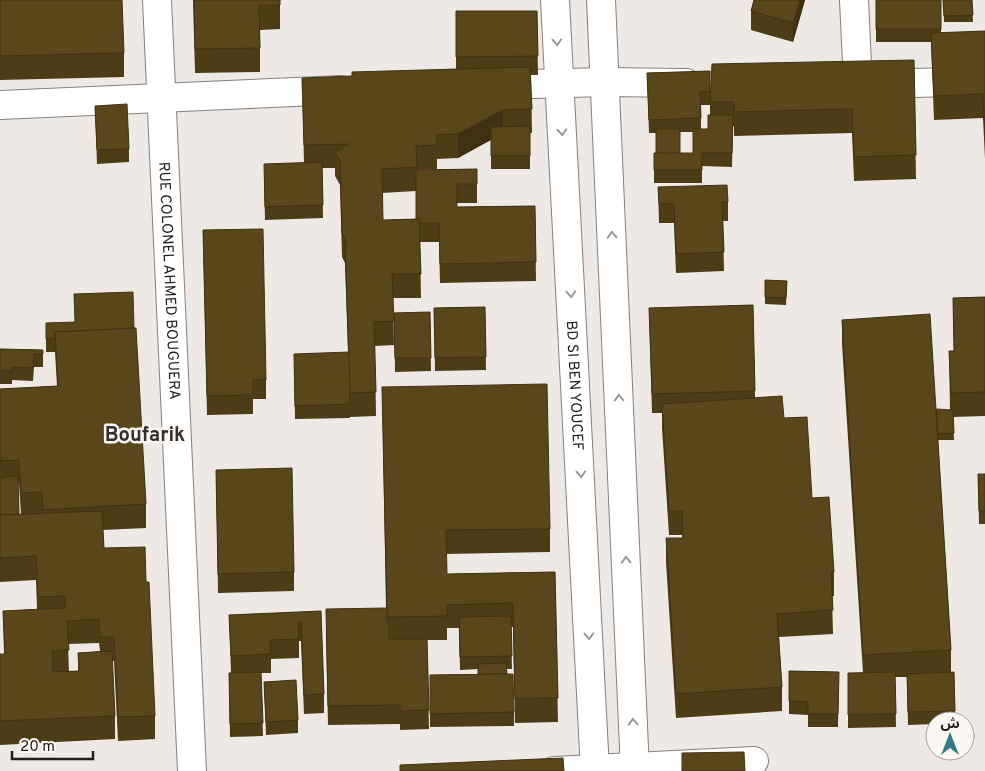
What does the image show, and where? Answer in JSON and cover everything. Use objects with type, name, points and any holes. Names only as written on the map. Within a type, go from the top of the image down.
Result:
[{"type":"street","name":"RUE COLONEL AHMED BOUGUERA","points":[[157,0],[192,771]]},
{"type":"street","name":"BD SI BEN YOUCEF","points":[[555,0],[595,770]]},
{"type":"street","points":[[601,0],[635,769]]},
{"type":"street","points":[[854,0],[858,85]]},
{"type":"street","points":[[829,84],[858,85],[985,81]]},
{"type":"street","points":[[469,86],[605,82],[712,83]]},
{"type":"street","points":[[0,104],[370,89]]},
{"type":"street","points":[[573,324],[616,323]]},
{"type":"street","points":[[554,771],[635,769],[754,761]]},
{"type":"building","points":[[0,0],[122,0],[124,53],[0,56]]},
{"type":"building","points":[[194,0],[280,0],[280,5],[259,6],[260,48],[195,49]]},
{"type":"building","points":[[754,0],[800,0],[793,23],[751,11]]},
{"type":"building","points":[[876,0],[941,0],[941,29],[876,29]]},
{"type":"building","points":[[943,0],[972,0],[973,15],[944,16]]},
{"type":"building","points":[[456,11],[537,11],[538,56],[456,57]]},
{"type":"building","points":[[985,31],[985,135],[983,94],[934,96],[931,33]]},
{"type":"building","points":[[914,60],[916,155],[854,157],[852,109],[734,112],[734,102],[710,102],[712,64]]},
{"type":"building","points":[[530,67],[532,109],[503,110],[458,134],[436,135],[437,145],[416,146],[417,167],[382,169],[383,220],[419,219],[421,274],[392,274],[394,321],[374,322],[376,392],[350,393],[345,243],[347,243],[342,233],[340,161],[335,152],[349,144],[304,145],[302,78],[352,76],[352,72]]},
{"type":"building","points":[[710,71],[710,92],[700,92],[701,118],[649,120],[647,73]]},
{"type":"building","points":[[127,104],[129,149],[97,150],[95,106]]},
{"type":"building","points":[[708,115],[733,115],[732,153],[702,153],[702,170],[654,170],[654,153],[693,153],[693,129],[708,129]]},
{"type":"building","points":[[530,126],[530,156],[491,156],[491,127]]},
{"type":"building","points":[[656,129],[680,129],[680,153],[656,153]]},
{"type":"building","points":[[322,162],[323,205],[265,207],[264,164]]},
{"type":"building","points":[[477,169],[477,184],[457,184],[457,207],[535,206],[536,262],[440,264],[439,223],[420,223],[419,219],[416,219],[416,172],[417,170]]},
{"type":"building","points":[[727,185],[728,202],[722,202],[724,252],[676,254],[674,204],[659,204],[658,187]]},
{"type":"building","points":[[263,229],[266,380],[253,380],[253,395],[207,396],[203,230]]},
{"type":"building","points":[[765,280],[787,281],[786,298],[765,297]]},
{"type":"building","points":[[133,292],[134,328],[55,332],[55,339],[46,339],[46,323],[75,322],[74,294]]},
{"type":"building","points":[[985,297],[985,392],[951,393],[949,351],[954,351],[953,298]]},
{"type":"building","points":[[753,305],[755,391],[652,394],[649,308]]},
{"type":"building","points":[[485,307],[486,357],[435,358],[434,308]]},
{"type":"building","points":[[430,312],[431,358],[395,358],[394,313]]},
{"type":"building","points":[[930,314],[951,650],[863,655],[842,320]]},
{"type":"building","points":[[136,328],[146,504],[43,510],[42,492],[21,493],[19,460],[0,461],[0,389],[58,386],[55,332]]},
{"type":"building","points":[[0,349],[43,350],[43,354],[34,354],[33,368],[12,367],[12,371],[0,371]]},
{"type":"building","points":[[349,352],[350,404],[295,406],[294,354]]},
{"type":"building","points":[[547,384],[550,529],[446,530],[447,574],[555,572],[558,698],[515,699],[513,603],[447,605],[447,616],[387,617],[382,387]]},
{"type":"building","points":[[782,396],[784,418],[807,417],[812,498],[829,497],[834,572],[831,572],[833,610],[777,614],[782,687],[676,694],[666,538],[683,538],[682,511],[669,511],[662,404]]},
{"type":"building","points":[[936,409],[953,410],[954,433],[938,434]]},
{"type":"building","points":[[292,468],[294,572],[218,574],[216,470]]},
{"type":"building","points":[[978,474],[985,474],[985,511],[979,511]]},
{"type":"building","points":[[18,476],[19,514],[0,515],[0,477]]},
{"type":"building","points":[[102,511],[104,548],[145,547],[146,582],[149,582],[155,716],[118,717],[114,637],[100,637],[99,619],[67,621],[69,650],[52,651],[53,672],[79,671],[78,653],[112,651],[115,716],[0,721],[0,654],[5,654],[3,611],[65,608],[65,596],[38,597],[36,556],[0,558],[0,515]]},
{"type":"building","points":[[387,608],[389,639],[427,639],[429,710],[400,711],[400,705],[328,706],[326,609]]},
{"type":"building","points":[[321,611],[324,694],[304,695],[301,622],[298,622],[299,639],[270,640],[271,654],[231,656],[229,615]]},
{"type":"building","points":[[511,616],[512,656],[460,657],[459,617]]},
{"type":"building","points":[[506,663],[507,674],[478,674],[478,664]]},
{"type":"building","points":[[789,671],[839,672],[838,714],[808,714],[808,702],[789,701]]},
{"type":"building","points":[[261,672],[263,723],[230,724],[229,673]]},
{"type":"building","points":[[895,672],[896,714],[848,715],[848,673]]},
{"type":"building","points":[[954,672],[955,711],[908,712],[907,674]]},
{"type":"building","points":[[513,674],[514,712],[430,714],[430,675]]},
{"type":"building","points":[[296,680],[298,720],[266,722],[264,682]]},
{"type":"building","points":[[744,752],[745,771],[682,771],[682,753]]},
{"type":"building","points":[[563,758],[564,771],[400,771],[400,765]]},
{"type":"district","name":"Boufarik","points":[[145,434]]}]
